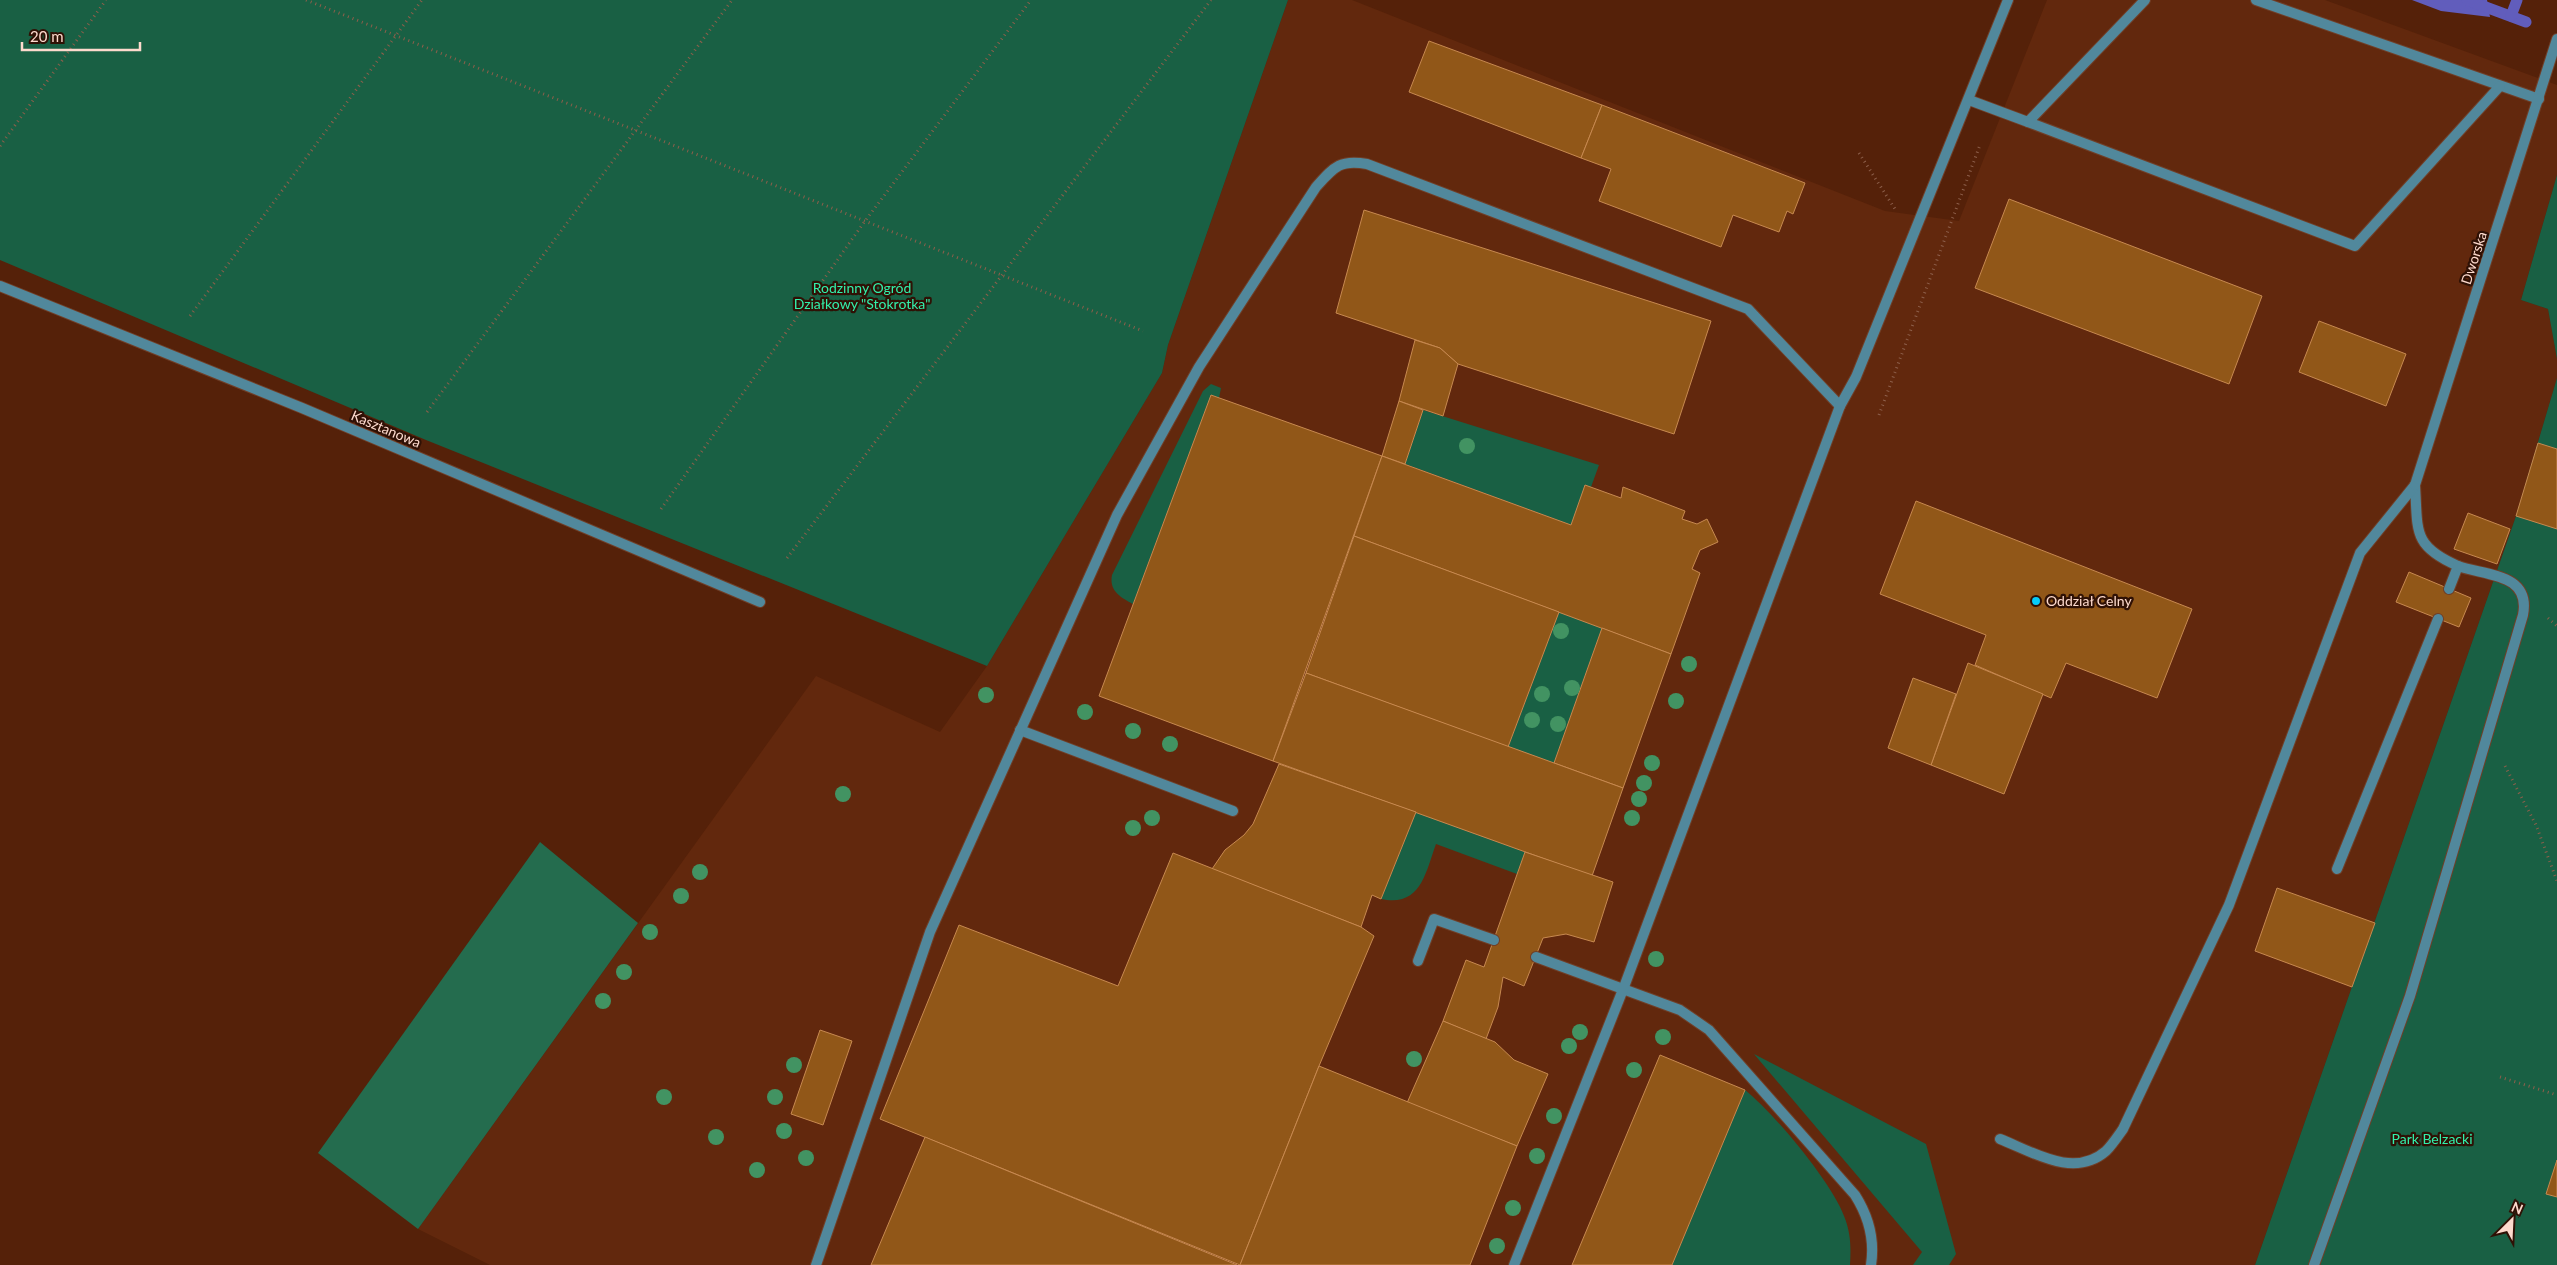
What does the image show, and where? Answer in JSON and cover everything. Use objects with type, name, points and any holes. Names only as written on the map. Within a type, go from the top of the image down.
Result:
[{"type":"street","points":[[1514,1265],[1624,988],[1840,406],[1856,377],[2008,0]]},
{"type":"street","points":[[2028,122],[2145,0]]},
{"type":"street","points":[[2256,0],[2540,99]]},
{"type":"street","name":"Dworska","points":[[2415,485],[2540,99],[2557,39]]},
{"type":"street","points":[[1969,100],[2355,246],[2500,86]]},
{"type":"street","points":[[816,1265],[930,932],[1117,515],[1190,383],[1316,187],[1335,168],[1344,162],[1350,161],[1368,164],[1748,309],[1840,406]]},
{"type":"street","name":"Kasztanowa","points":[[0,286],[302,408],[760,602]]},
{"type":"street","points":[[2314,1265],[2404,1015],[2522,621],[2524,599],[2518,587],[2506,578],[2458,566],[2437,557],[2422,540],[2418,526],[2415,485]]},
{"type":"street","points":[[2000,1139],[2054,1162],[2077,1165],[2105,1151],[2124,1129],[2229,905],[2360,553],[2415,485]]},
{"type":"street","points":[[2449,589],[2458,566]]},
{"type":"street","points":[[2337,868],[2438,619]]},
{"type":"street","points":[[1020,730],[1233,811]]},
{"type":"street","points":[[1418,961],[1434,919],[1494,940]]},
{"type":"street","points":[[1536,957],[1680,1010],[1709,1030],[1855,1195],[1866,1212],[1870,1229],[1871,1265]]},
{"type":"path","points":[[0,146],[106,0]]},
{"type":"path","points":[[306,0],[864,221],[1003,274],[1143,331]]},
{"type":"path","points":[[190,316],[422,0]]},
{"type":"path","points":[[427,412],[732,0]]},
{"type":"path","points":[[661,509],[864,221],[1031,0]]},
{"type":"path","points":[[787,558],[1211,0]]},
{"type":"path","points":[[1879,416],[1994,109]]},
{"type":"path","points":[[1858,153],[1897,211]]},
{"type":"path","points":[[2488,733],[2536,825],[2557,881]]},
{"type":"path","points":[[2500,1077],[2557,1095]]},
{"type":"shaded area","points":[[1288,0],[1352,0],[1885,211],[1959,221],[2047,0],[2325,0],[2557,85],[2557,175],[2521,300],[2548,309],[2557,359],[2557,378],[2516,516],[2255,1265],[490,1265],[418,1229],[816,676],[940,732],[987,666],[1162,373],[1168,345]]},
{"type":"shaded area","points":[[2412,0],[2487,0],[2490,17],[2441,11]]},
{"type":"green space","name":"Rodzinny Ogród Działkowy \"Stokrotka\"","points":[[0,0],[1288,0],[1168,345],[1162,373],[987,666],[426,440],[0,260]]},
{"type":"green space","points":[[2557,175],[2557,359],[2548,309],[2521,300]]},
{"type":"green space","name":"Park Belzacki","points":[[2557,378],[2557,1265],[2255,1265],[2516,516]]},
{"type":"green space","points":[[1211,384],[1221,388],[1219,398],[1211,395],[1133,604],[1116,593],[1112,585],[1112,575],[1203,391]]},
{"type":"green space","points":[[1423,410],[1599,465],[1591,487],[1571,525],[1405,464]]},
{"type":"green space","points":[[1559,612],[1602,628],[1554,763],[1508,747]]},
{"type":"green space","points":[[1416,812],[1525,852],[1517,874],[1436,844],[1424,877],[1413,893],[1405,898],[1394,900],[1381,899]]},
{"type":"green space","points":[[540,842],[638,923],[418,1229],[318,1153]]},
{"type":"green space","points":[[1754,1054],[1926,1144],[1956,1254],[1949,1265],[1913,1265],[1922,1252]]},
{"type":"green space","points":[[1745,1090],[1786,1131],[1828,1186],[1846,1222],[1849,1234],[1850,1265],[1672,1265]]},
{"type":"building","points":[[1429,41],[1602,105],[1581,158],[1409,92]]},
{"type":"building","points":[[1602,105],[1805,183],[1793,214],[1787,211],[1779,232],[1733,215],[1721,247],[1599,201],[1611,169],[1581,158]]},
{"type":"building","points":[[2009,199],[2262,296],[2229,384],[1975,288]]},
{"type":"building","points":[[1364,210],[1711,321],[1674,434],[1458,364],[1440,348],[1336,313]]},
{"type":"building","points":[[2319,321],[2406,354],[2386,406],[2299,372]]},
{"type":"building","points":[[1415,340],[1440,348],[1458,364],[1443,416],[1399,401]]},
{"type":"building","points":[[1211,395],[1382,456],[1273,761],[1099,696]]},
{"type":"building","points":[[1399,401],[1423,410],[1405,464],[1382,456]]},
{"type":"building","points":[[2538,443],[2557,449],[2557,529],[2516,516]]},
{"type":"building","points":[[1382,456],[1571,525],[1585,485],[1621,498],[1623,487],[1685,511],[1682,519],[1697,524],[1707,519],[1718,542],[1700,550],[1692,569],[1700,573],[1671,654],[1354,536]]},
{"type":"building","name":"Oddział Celny","points":[[1916,501],[2192,609],[2157,698],[2066,663],[2051,698],[1975,665],[1986,635],[1880,594]]},
{"type":"building","points":[[2468,513],[2510,529],[2497,564],[2454,549]]},
{"type":"building","points":[[1354,536],[1559,612],[1508,747],[1306,673]]},
{"type":"building","points":[[2409,572],[2471,598],[2459,627],[2396,602]]},
{"type":"building","points":[[1602,628],[1671,654],[1623,788],[1554,763]]},
{"type":"building","points":[[1968,663],[2043,694],[2004,794],[1931,765]]},
{"type":"building","points":[[1306,673],[1623,788],[1592,876],[1273,761]]},
{"type":"building","points":[[1913,678],[1956,694],[1931,765],[1888,748]]},
{"type":"building","points":[[1279,764],[1416,812],[1381,899],[1372,895],[1361,927],[1212,869],[1225,850],[1244,835],[1253,824]]},
{"type":"building","points":[[1525,852],[1613,882],[1594,942],[1566,934],[1543,938],[1524,986],[1503,977],[1498,1007],[1486,1039],[1443,1021],[1466,960],[1484,967]]},
{"type":"building","points":[[1173,853],[1361,927],[1374,936],[1319,1066],[1240,1265],[880,1119],[959,925],[1118,986]]},
{"type":"building","points":[[2277,888],[2375,923],[2352,987],[2255,951]]},
{"type":"building","points":[[1443,1021],[1495,1042],[1514,1060],[1548,1074],[1517,1146],[1407,1103]]},
{"type":"building","points":[[820,1030],[852,1041],[823,1125],[791,1114]]},
{"type":"building","points":[[1660,1055],[1745,1090],[1672,1265],[1572,1265]]},
{"type":"building","points":[[1319,1066],[1517,1146],[1470,1265],[1240,1265]]},
{"type":"building","points":[[925,1137],[1237,1265],[871,1265]]},
{"type":"building","points":[[2557,1160],[2557,1197],[2546,1194]]},
{"type":"waterway","points":[[2467,0],[2526,22]]},
{"type":"waterway","points":[[2511,16],[2517,0]]},
{"type":"place","name":"Oddział Celny","points":[[2036,601]]}]
